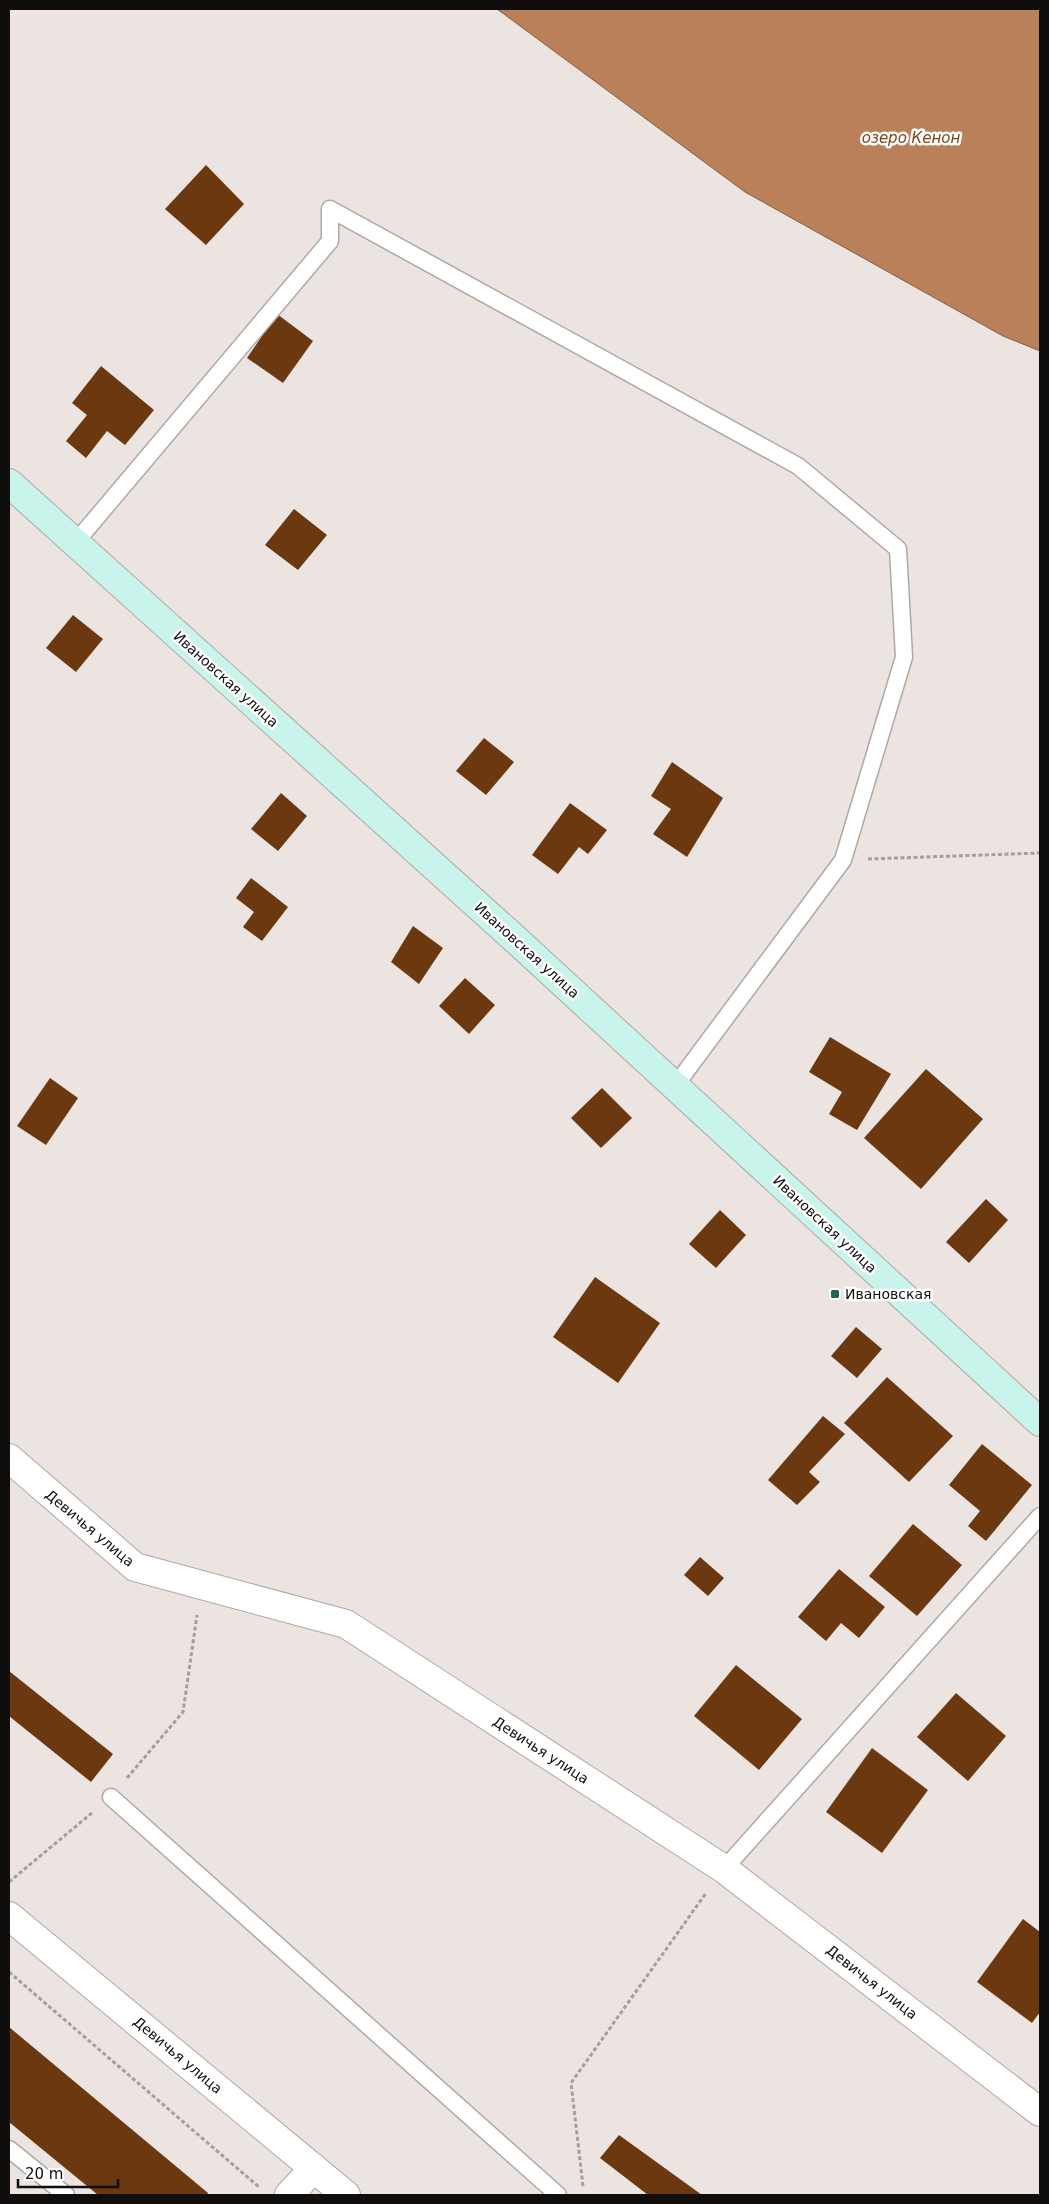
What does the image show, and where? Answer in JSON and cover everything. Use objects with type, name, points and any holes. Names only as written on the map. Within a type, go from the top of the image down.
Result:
[{"type":"main road","name":"Ивановская улица","points":[[9,483],[493,919],[1040,1422]]},
{"type":"street","name":"Девичья улица","points":[[9,1458],[135,1567],[346,1624],[724,1868],[1040,2112]]},
{"type":"street","name":"Девичья улица","points":[[9,1916],[346,2195]]},
{"type":"street","points":[[289,2195],[314,2168]]},
{"type":"lane","points":[[75,543],[330,241],[330,209],[798,466],[898,549],[904,657],[843,860],[675,1086]]},
{"type":"lane","points":[[724,1868],[1040,1516]]},
{"type":"lane","points":[[111,1797],[558,2195]]},
{"type":"lane","points":[[9,2150],[63,2194]]},
{"type":"path","points":[[843,860],[1040,853]]},
{"type":"path","points":[[9,1882],[111,1797],[183,1712],[202,1585]]},
{"type":"path","points":[[584,2195],[571,2083],[724,1868]]},
{"type":"path","points":[[9,1972],[261,2189]]},
{"type":"water","name":"озеро Кенон","points":[[497,9],[1040,9],[1040,351],[1003,336],[745,192]]},
{"type":"building","points":[[206,165],[244,204],[206,245],[165,209]]},
{"type":"building","points":[[277,314],[313,341],[283,383],[247,358]]},
{"type":"building","points":[[101,366],[154,410],[125,445],[107,431],[86,458],[66,441],[87,415],[72,403]]},
{"type":"building","points":[[294,509],[327,535],[298,570],[265,545]]},
{"type":"building","points":[[73,615],[103,639],[76,672],[46,648]]},
{"type":"building","points":[[484,738],[514,762],[486,795],[456,771]]},
{"type":"building","points":[[672,762],[723,798],[687,857],[653,834],[671,809],[651,796]]},
{"type":"building","points":[[281,793],[307,816],[278,851],[251,829]]},
{"type":"building","points":[[570,803],[607,830],[588,854],[579,847],[558,874],[532,855]]},
{"type":"building","points":[[251,878],[288,907],[262,941],[243,927],[254,912],[236,898]]},
{"type":"building","points":[[413,926],[443,948],[419,984],[391,962]]},
{"type":"building","points":[[465,978],[495,1005],[469,1034],[439,1006]]},
{"type":"building","points":[[830,1037],[891,1074],[857,1130],[829,1114],[842,1092],[809,1072]]},
{"type":"building","points":[[926,1069],[983,1119],[921,1189],[864,1138]]},
{"type":"building","points":[[50,1078],[78,1098],[46,1145],[17,1126]]},
{"type":"building","points":[[602,1088],[632,1118],[601,1148],[571,1118]]},
{"type":"building","points":[[986,1199],[1008,1220],[969,1263],[946,1242]]},
{"type":"building","points":[[720,1210],[746,1235],[716,1268],[689,1244]]},
{"type":"building","points":[[595,1277],[660,1323],[618,1383],[553,1337]]},
{"type":"building","points":[[856,1327],[882,1349],[857,1378],[831,1356]]},
{"type":"building","points":[[887,1377],[953,1436],[909,1482],[844,1423]]},
{"type":"building","points":[[823,1416],[845,1434],[809,1472],[820,1482],[797,1505],[768,1480]]},
{"type":"building","points":[[982,1444],[1032,1485],[986,1541],[968,1526],[980,1511],[949,1485]]},
{"type":"building","points":[[913,1524],[962,1565],[917,1616],[869,1576]]},
{"type":"building","points":[[700,1557],[724,1578],[708,1596],[684,1575]]},
{"type":"building","points":[[839,1569],[885,1607],[859,1638],[841,1623],[826,1641],[798,1617]]},
{"type":"building","points":[[736,1665],[802,1719],[759,1770],[694,1716]]},
{"type":"building","points":[[9,1671],[113,1754],[91,1782],[9,1716]]},
{"type":"building","points":[[956,1693],[1006,1736],[968,1781],[917,1737]]},
{"type":"building","points":[[872,1748],[928,1790],[882,1853],[826,1812]]},
{"type":"building","points":[[1023,1919],[1040,1932],[1040,2012],[1032,2023],[977,1982]]},
{"type":"building","points":[[9,2027],[208,2193],[207,2195],[98,2195],[9,2122]]},
{"type":"building","points":[[619,2135],[702,2195],[648,2195],[600,2158]]},
{"type":"place","name":"Ивановская","points":[[835,1294]]}]
